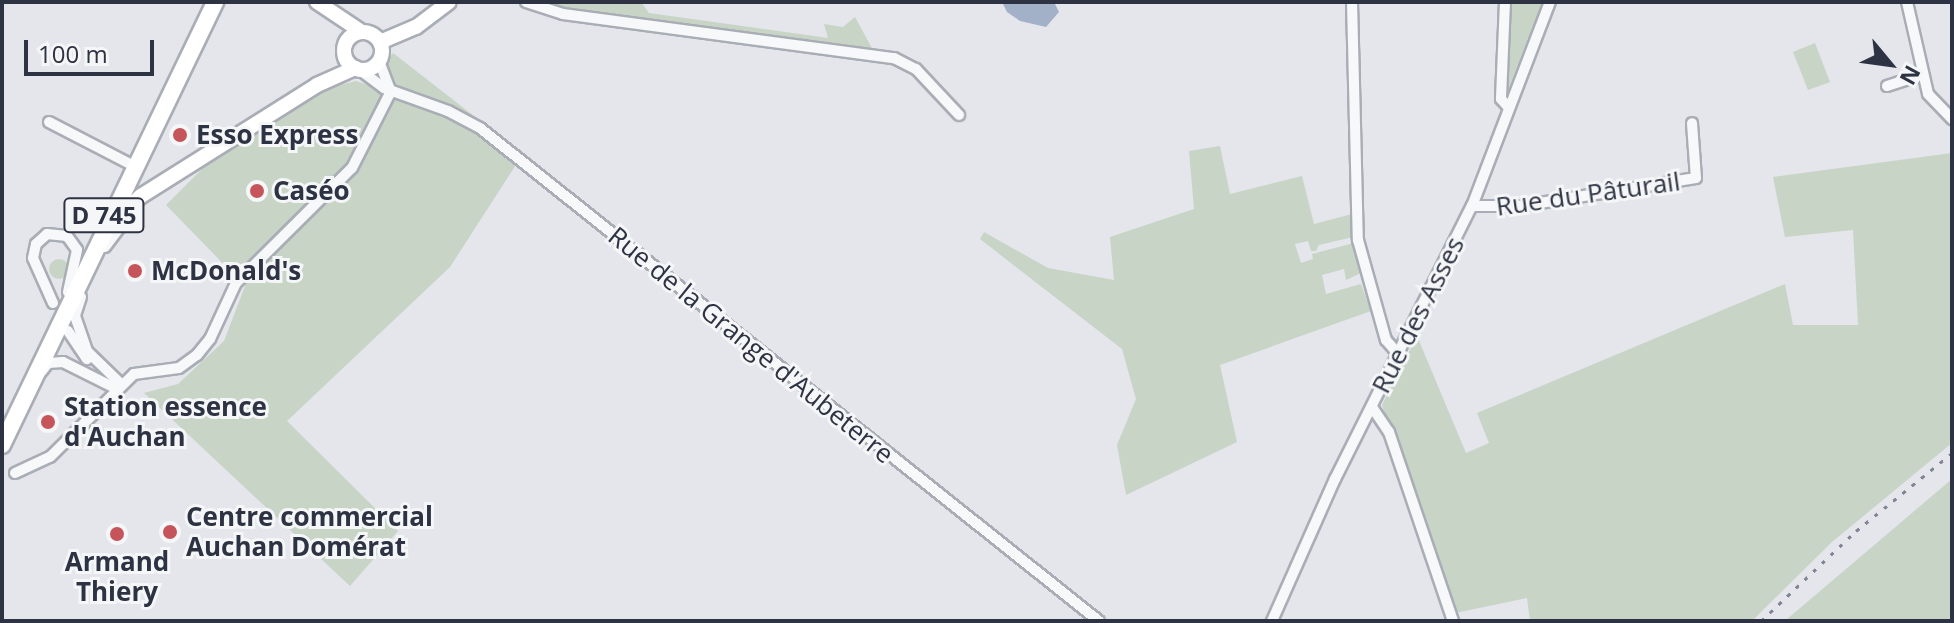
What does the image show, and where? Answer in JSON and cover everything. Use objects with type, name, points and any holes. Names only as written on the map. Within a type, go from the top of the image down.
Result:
[{"type":"main road","name":"D 745","points":[[4,435],[103,231],[207,2]]},
{"type":"main road","name":"D 745","points":[[4,435],[68,292],[215,2]]},
{"type":"main road","points":[[380,42],[416,27],[449,2]]},
{"type":"main road","points":[[321,5],[380,42]]},
{"type":"main road","points":[[321,5],[346,43],[346,60],[357,69]]},
{"type":"main road","points":[[346,43],[362,32]]},
{"type":"main road","points":[[103,231],[141,196],[317,85],[379,61],[380,42]]},
{"type":"street","points":[[526,2],[563,14],[894,58],[916,69],[959,115]]},
{"type":"street","points":[[1352,2],[1358,240],[1386,340],[1398,354]]},
{"type":"street","points":[[1505,2],[1501,99],[1509,108]]},
{"type":"street","name":"Rue des Asses","points":[[1272,621],[1372,407],[1472,206],[1550,2]]},
{"type":"street","points":[[1907,2],[1931,100],[1952,119]]},
{"type":"street","points":[[15,473],[50,457],[119,387],[144,369],[179,368],[197,355],[210,339],[236,283],[352,168],[391,91],[379,61]]},
{"type":"street","name":"Rue de la Grange d'Aubeterre","points":[[357,69],[391,91],[448,111],[480,128],[1099,621]]},
{"type":"street","points":[[1887,86],[1923,74]]},
{"type":"street","points":[[378,116],[379,85]]},
{"type":"street","points":[[49,122],[132,165]]},
{"type":"street","name":"Rue du Pâturail","points":[[1472,206],[1521,206],[1696,178],[1692,123]]},
{"type":"street","points":[[99,367],[75,316],[104,249],[131,213],[209,153]]},
{"type":"street","points":[[53,303],[33,258],[36,244],[47,234],[67,236],[77,250],[68,292]]},
{"type":"street","points":[[68,331],[85,358],[119,387]]},
{"type":"street","points":[[4,435],[48,363],[70,365],[119,387]]},
{"type":"street","points":[[1372,407],[1389,432],[1453,621]]},
{"type":"green space","points":[[559,2],[641,2],[649,13],[828,38],[824,24],[843,27],[855,17],[874,52],[555,6]]},
{"type":"green space","points":[[1507,2],[1542,2],[1507,92],[1504,92]]},
{"type":"green space","points":[[1815,43],[1830,82],[1808,90],[1793,52]]},
{"type":"green space","points":[[393,53],[523,154],[450,267],[287,421],[398,531],[350,586],[144,393],[178,384],[224,341],[245,286],[166,205],[206,165],[327,88],[356,81],[371,86]]},
{"type":"green space","points":[[1220,146],[1230,194],[1302,176],[1314,224],[1352,214],[1353,237],[1319,245],[1316,251],[1311,251],[1308,241],[1295,244],[1301,263],[1313,259],[1312,254],[1354,243],[1361,273],[1346,280],[1344,269],[1322,275],[1326,294],[1361,284],[1371,311],[1220,365],[1237,442],[1126,495],[1117,445],[1136,399],[1122,349],[980,239],[984,232],[1048,268],[1114,280],[1110,237],[1194,209],[1189,151]]},
{"type":"green space","points":[[1952,153],[1952,443],[1832,542],[1752,621],[1530,621],[1527,598],[1455,613],[1382,405],[1417,336],[1466,453],[1489,443],[1477,413],[1785,284],[1793,325],[1858,325],[1853,230],[1785,237],[1773,177]]},
{"type":"green space","points":[[55,259],[63,259],[69,269],[63,279],[55,279],[49,273],[49,265]]},
{"type":"green space","points":[[1952,479],[1952,621],[1785,621],[1786,620]]},
{"type":"water","points":[[1002,2],[1054,2],[1059,12],[1046,27],[1020,21],[1007,12]]},
{"type":"railway","points":[[1761,621],[1856,531],[1952,453]]},
{"type":"place","name":"Esso Express","points":[[180,135]]},
{"type":"place","name":"Caséo","points":[[257,191]]},
{"type":"place","name":"McDonald's","points":[[135,271]]},
{"type":"place","name":"Station essence d'Auchan","points":[[48,422]]},
{"type":"place","name":"Centre commercial Auchan Domérat","points":[[170,532]]},
{"type":"place","name":"Armand Thiery","points":[[117,534]]}]
